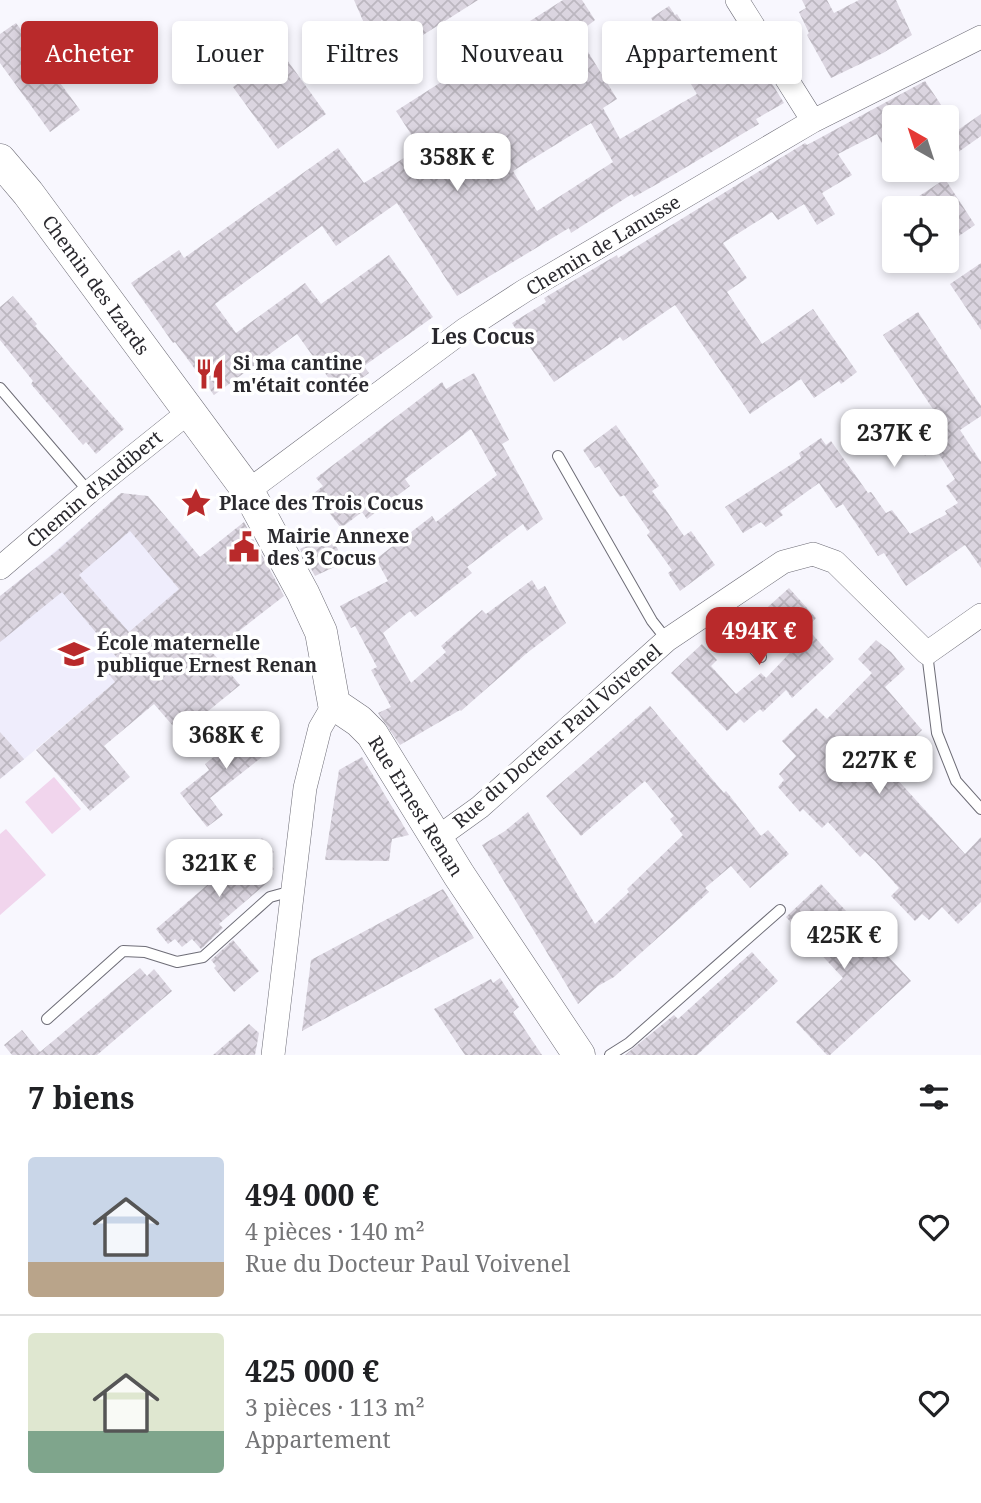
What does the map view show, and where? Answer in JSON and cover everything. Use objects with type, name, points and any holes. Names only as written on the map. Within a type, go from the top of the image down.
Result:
[{"type":"street","points":[[737,0],[813,121]]},
{"type":"street","name":"Chemin de Lanusse","points":[[248,491],[464,330],[524,291],[813,121],[981,37]]},
{"type":"street","name":"Chemin des Izards","points":[[0,160],[28,193],[190,411]]},
{"type":"street","points":[[190,411],[248,491],[303,593],[321,632],[334,704],[320,729],[305,788],[273,1055]]},
{"type":"street","name":"Chemin d'Audibert","points":[[0,568],[190,411]]},
{"type":"street","name":"Rue du Docteur Paul Voivenel","points":[[437,838],[480,807],[667,639],[783,562],[813,554],[835,562],[927,653]]},
{"type":"street","points":[[927,653],[981,615]]},
{"type":"street","name":"Rue Ernest Renan","points":[[334,704],[359,720],[372,734],[579,1055]]},
{"type":"lane","points":[[0,388],[89,492]]},
{"type":"lane","points":[[558,456],[652,621],[667,639]]},
{"type":"lane","points":[[716,606],[761,657]]},
{"type":"lane","points":[[927,653],[937,733],[956,781],[981,809]]},
{"type":"lane","points":[[47,1019],[123,951],[145,952],[177,962],[203,957],[270,897],[292,891]]},
{"type":"lane","points":[[610,1055],[629,1043],[780,910]]},
{"type":"shaded area","name":"École maternelle publique Ernest Renan","points":[[119,496],[177,529],[190,544],[180,627],[3,777],[0,773],[0,596]]},
{"type":"shaded area","points":[[54,777],[81,809],[52,834],[25,802]]},
{"type":"shaded area","points":[[6,829],[46,875],[0,915],[0,834]]},
{"type":"building","points":[[354,0],[478,0],[445,21],[437,21],[437,26],[423,35],[423,21],[363,21]]},
{"type":"building","points":[[563,0],[582,0],[595,20],[588,25],[588,21],[530,21]]},
{"type":"building","points":[[802,0],[827,0],[834,13],[859,0],[896,0],[912,35],[883,53],[831,78],[807,35],[809,33],[799,12],[806,8]]},
{"type":"building","points":[[669,6],[675,15],[681,21],[653,21],[651,18]]},
{"type":"building","points":[[16,23],[21,30],[21,84],[61,84],[80,110],[50,132],[0,63],[0,34]]},
{"type":"building","points":[[588,52],[602,75],[602,84],[608,84],[617,99],[603,108],[620,139],[697,94],[691,84],[772,84],[784,103],[756,119],[759,124],[673,175],[634,197],[632,194],[571,233],[569,228],[457,296],[397,203],[336,246],[322,226],[215,304],[236,333],[305,283],[321,304],[389,255],[433,317],[364,366],[369,373],[340,394],[297,334],[214,395],[131,283],[179,250],[184,258],[338,148],[364,183],[420,148],[396,111],[438,84],[588,84]],"holes":[[[591,123],[613,162],[537,211],[513,171]]]},
{"type":"building","points":[[288,61],[326,114],[278,149],[233,87],[237,84],[288,84]]},
{"type":"building","points":[[925,81],[941,105],[882,105],[882,144],[877,134],[838,154],[852,175],[822,193],[835,214],[817,225],[804,204],[778,220],[772,212],[723,243],[747,278],[727,292],[762,344],[813,309],[857,372],[814,398],[801,379],[750,414],[675,305],[623,341],[620,337],[554,382],[512,323],[546,302],[544,298],[617,255],[618,258],[805,143],[807,145]]},
{"type":"building","points":[[981,114],[981,136],[959,152],[959,129]]},
{"type":"building","points":[[940,182],[947,182],[956,196],[919,196]]},
{"type":"building","points":[[959,200],[975,225],[959,236]]},
{"type":"building","points":[[981,263],[981,330],[950,284]]},
{"type":"building","points":[[13,296],[37,324],[35,326],[124,429],[96,454],[86,442],[83,445],[31,384],[33,381],[0,340],[0,307]]},
{"type":"building","points":[[918,312],[981,406],[981,416],[960,430],[981,462],[981,568],[965,545],[906,586],[884,553],[878,556],[843,504],[836,508],[819,483],[780,511],[783,515],[766,527],[761,522],[743,533],[725,507],[801,458],[799,453],[821,438],[826,445],[831,441],[868,493],[871,492],[886,513],[892,510],[910,534],[947,514],[945,511],[958,503],[946,486],[955,479],[935,448],[925,456],[912,437],[939,418],[883,335]]},
{"type":"building","points":[[474,373],[509,440],[502,444],[543,519],[527,531],[523,524],[467,567],[472,573],[415,617],[410,611],[383,633],[411,683],[446,652],[441,646],[482,610],[486,614],[532,580],[538,590],[545,586],[566,623],[461,711],[400,745],[378,713],[391,707],[371,670],[377,667],[355,626],[351,628],[340,606],[388,581],[376,559],[432,516],[436,522],[497,475],[471,429],[405,479],[410,486],[367,519],[362,512],[341,528],[314,493],[323,486],[316,478],[442,382],[446,389]]},
{"type":"building","points":[[616,425],[659,486],[652,491],[684,536],[691,531],[715,565],[680,591],[668,573],[672,570],[647,535],[650,532],[624,495],[620,497],[599,466],[595,468],[583,450]]},
{"type":"building","points":[[121,493],[148,496],[200,557],[244,522],[284,596],[212,652],[240,685],[180,734],[154,704],[104,746],[130,777],[90,811],[36,750],[115,682],[107,672],[119,660],[62,592],[0,642],[0,596],[58,550]],"holes":[[[130,531],[179,589],[129,632],[79,575]]]},
{"type":"building","points":[[329,534],[345,562],[315,576],[300,549]]},
{"type":"building","points":[[789,588],[816,618],[807,628],[834,659],[792,698],[786,690],[763,712],[760,709],[744,723],[740,719],[727,731],[671,673],[702,644],[717,660],[711,666],[736,694],[761,673],[766,678],[791,652],[759,615]]},
{"type":"building","points":[[876,640],[891,652],[905,669],[885,687],[922,730],[885,766],[965,854],[981,837],[981,902],[958,924],[942,907],[929,920],[922,914],[915,921],[891,896],[899,888],[875,861],[865,852],[860,857],[828,822],[822,828],[803,809],[800,812],[778,787],[784,780],[779,774],[796,756],[782,741],[816,708],[827,719],[872,673],[858,659]]},
{"type":"building","points":[[650,706],[724,793],[726,791],[761,836],[768,830],[789,854],[750,888],[731,866],[705,888],[709,892],[614,977],[598,986],[578,1004],[482,845],[528,812],[595,924],[683,835],[670,819],[674,816],[645,781],[581,836],[546,796]]},
{"type":"building","points":[[257,722],[276,746],[210,798],[223,815],[207,827],[180,793],[209,770],[205,764]]},
{"type":"building","points":[[0,732],[24,759],[0,779]]},
{"type":"building","points":[[362,757],[409,835],[392,839],[389,861],[325,860],[339,770]]},
{"type":"building","points":[[262,838],[274,852],[266,859],[274,869],[266,876],[269,881],[219,924],[223,928],[201,949],[192,939],[182,947],[175,939],[168,944],[156,929]]},
{"type":"building","points":[[821,884],[911,981],[830,1055],[796,1022],[843,978],[786,917]]},
{"type":"building","points":[[443,889],[474,938],[302,1031],[311,960]]},
{"type":"building","points":[[233,940],[259,971],[234,992],[214,968],[216,966],[211,960]]},
{"type":"building","points":[[752,952],[778,981],[697,1055],[625,1055],[674,1015],[678,1019]]},
{"type":"building","points":[[140,968],[147,976],[154,969],[172,991],[97,1055],[12,1055],[4,1045],[22,1030],[40,1052]]},
{"type":"building","points":[[500,978],[519,1007],[513,1012],[542,1055],[465,1055],[434,1009],[491,979],[493,983]]},
{"type":"building","points":[[249,1024],[259,1033],[255,1055],[213,1055]]},
{"type":"place","name":"Si ma cantine m'était contée","points":[[210,374]]},
{"type":"place","name":"Place des Trois Cocus","points":[[196,503]]},
{"type":"place","name":"Mairie Annexe des 3 Cocus","points":[[244,547]]},
{"type":"place","name":"École maternelle publique Ernest Renan","points":[[74,654]]},
{"type":"district","name":"Les Cocus","points":[[483,336]]}]
